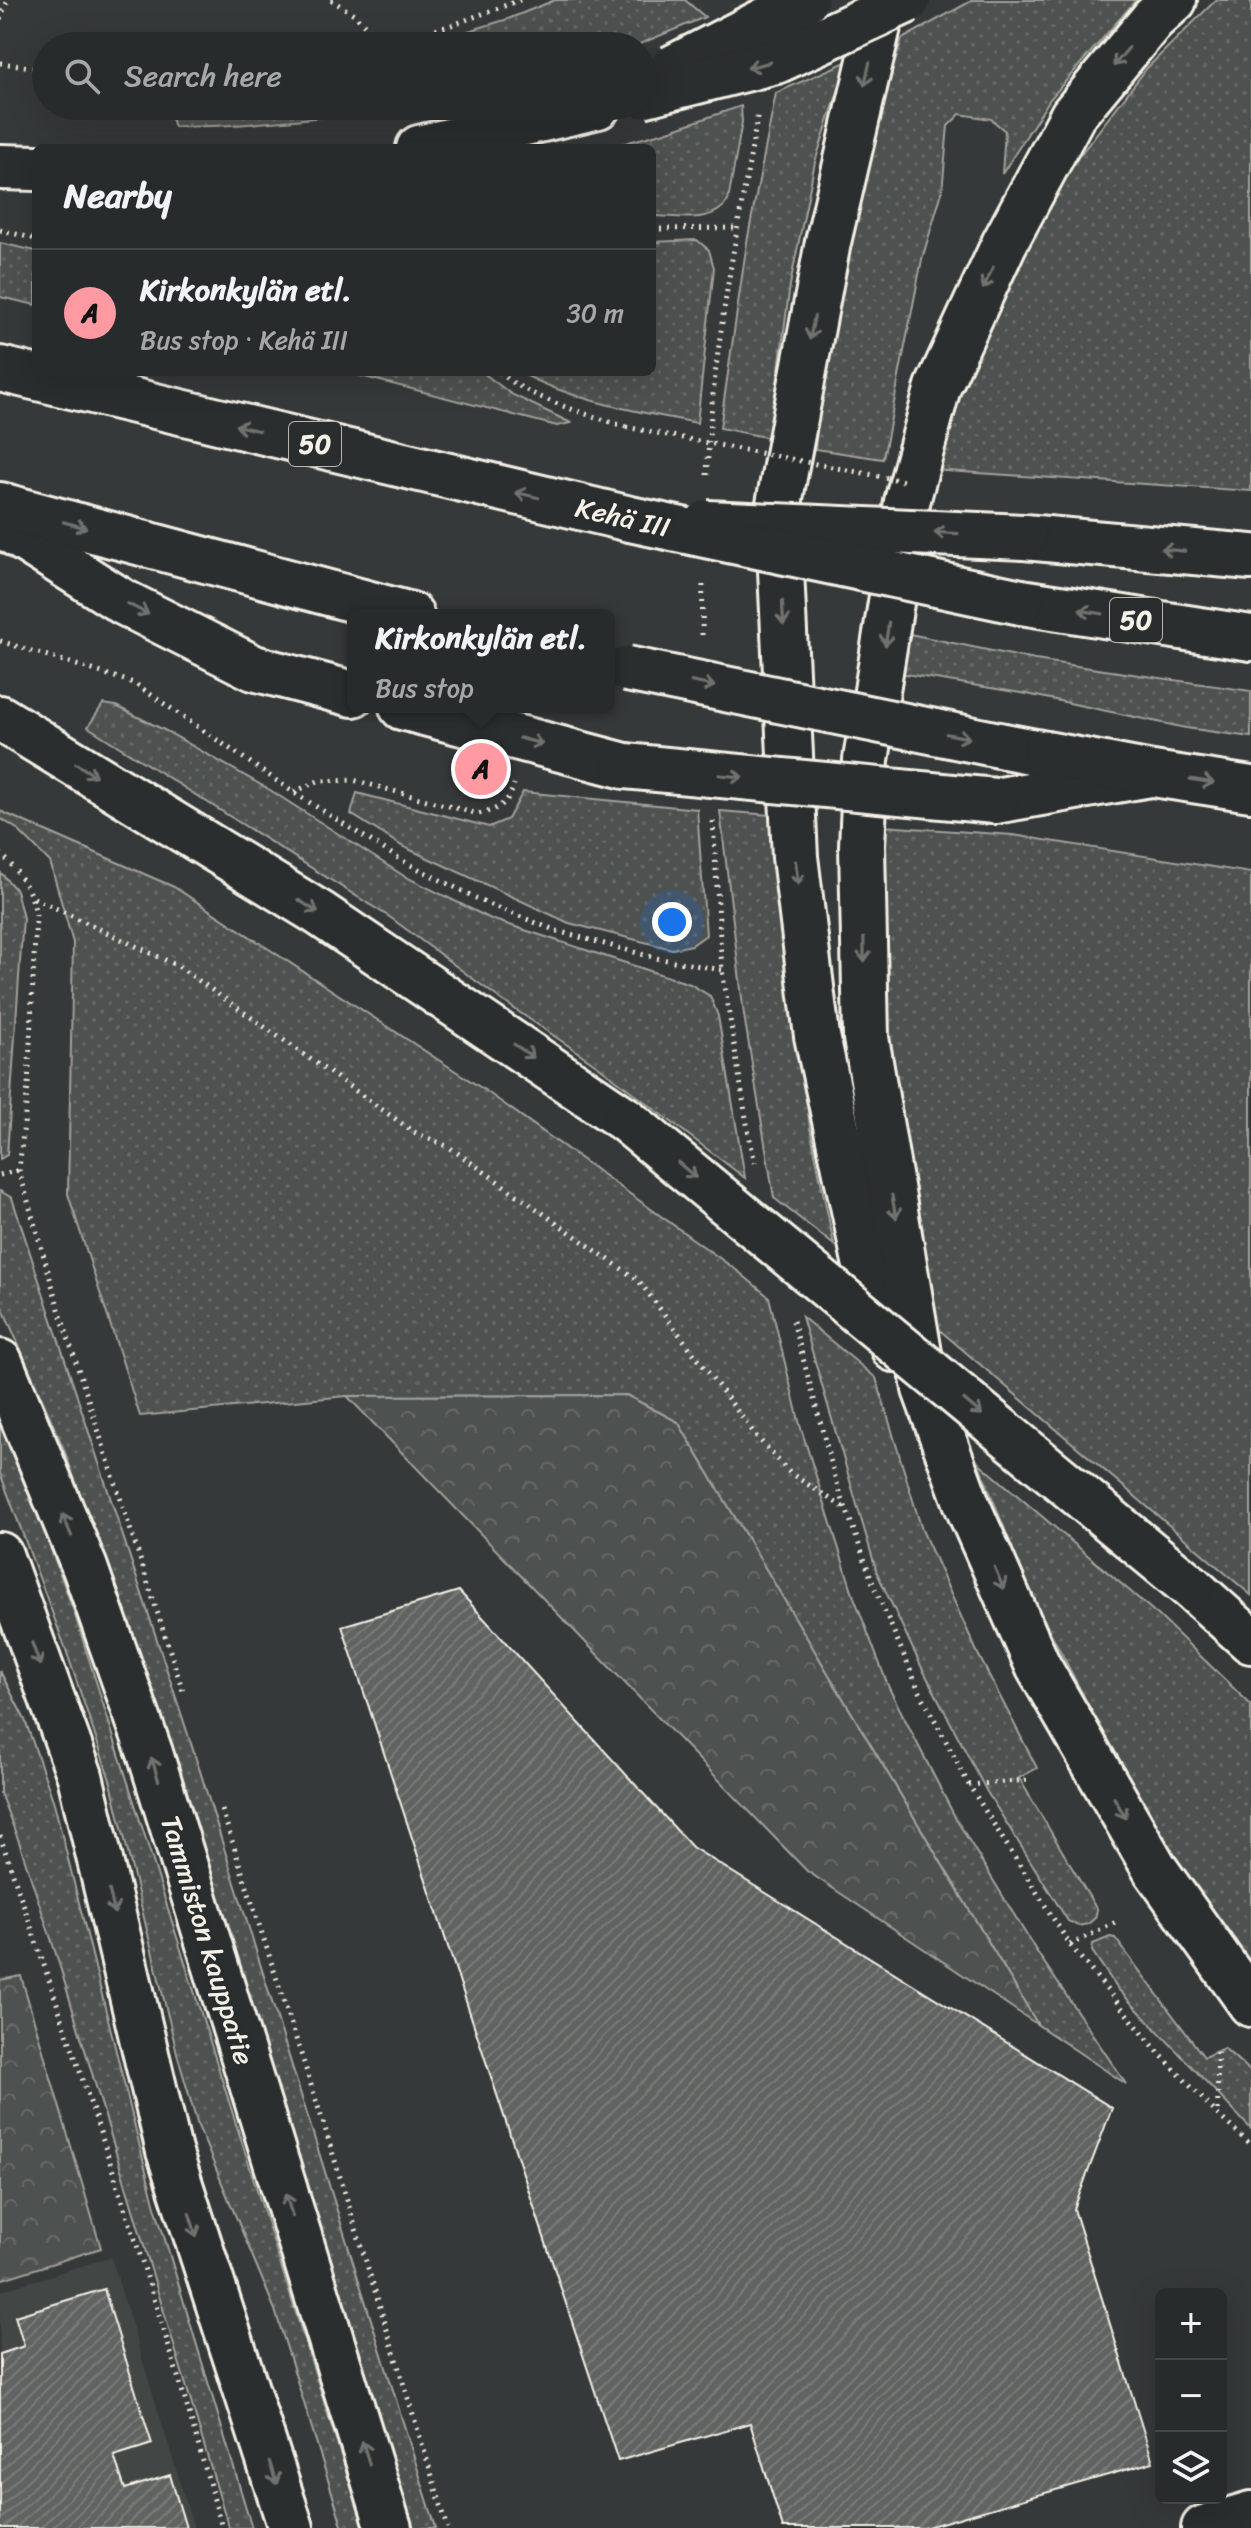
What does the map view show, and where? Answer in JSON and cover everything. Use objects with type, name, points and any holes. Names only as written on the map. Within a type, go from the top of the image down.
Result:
[{"type":"main road","points":[[656,75],[805,0]]},
{"type":"main road","points":[[890,0],[880,18],[828,242],[778,509],[795,857],[817,1036],[875,1308],[1038,1666],[1155,1869],[1251,2004]]},
{"type":"main road","points":[[656,91],[776,61],[908,0]]},
{"type":"main road","points":[[968,1507],[925,1389],[866,1038],[862,846],[866,760],[907,502],[938,387],[1004,244],[1073,115],[1153,19],[1174,0]]},
{"type":"main road","points":[[436,144],[538,120]]},
{"type":"main road","points":[[0,167],[32,168]]},
{"type":"main road","name":"Kehä III","points":[[0,369],[630,519],[1021,602],[1251,638]]},
{"type":"main road","points":[[0,505],[389,609]]},
{"type":"main road","points":[[630,519],[1024,537],[1251,557]]},
{"type":"main road","points":[[0,524],[123,602],[254,668],[347,692]]},
{"type":"main road","points":[[618,667],[1004,746],[1251,789]]},
{"type":"main road","points":[[425,713],[625,766],[995,801],[1153,774]]},
{"type":"main road","points":[[10,724],[319,913],[626,1120],[1191,1587],[1251,1641]]},
{"type":"main road","name":"Tammiston kauppatie","points":[[0,1362],[85,1568],[150,1753],[389,2528]]},
{"type":"main road","points":[[0,1555],[80,1776],[169,2151],[291,2528]]},
{"type":"main road","points":[[1204,2528],[1251,2514]]},
{"type":"path","points":[[0,19],[8,0]]},
{"type":"path","points":[[331,0],[354,14],[371,32]]},
{"type":"path","points":[[425,32],[520,0]]},
{"type":"path","points":[[0,63],[32,67]]},
{"type":"path","points":[[656,229],[735,228]]},
{"type":"path","points":[[0,230],[32,238]]},
{"type":"path","points":[[504,376],[561,405],[626,427],[914,483]]},
{"type":"path","points":[[0,641],[134,683],[293,792],[401,860],[488,904],[557,931],[656,958],[722,970]]},
{"type":"path","points":[[293,792],[318,781],[353,780],[478,814],[495,810],[511,797],[515,777]]},
{"type":"path","points":[[0,853],[24,882],[33,898],[36,915],[28,1086],[19,1170],[0,1175]]},
{"type":"path","points":[[33,898],[178,966],[414,1132],[449,1147],[639,1281],[712,1380],[790,1473],[846,1509]]},
{"type":"path","points":[[969,1785],[1029,1780]]},
{"type":"path","points":[[0,1836],[116,2177],[187,2402],[222,2528]]},
{"type":"path","points":[[1070,1945],[1118,1921]]},
{"type":"path","points":[[1217,2052],[1218,2115]]},
{"type":"shaded area","points":[[111,2257],[194,2528],[0,2528],[0,2291]]},
{"type":"green space","points":[[555,0],[685,0],[705,17],[656,37],[656,32],[465,32]]},
{"type":"green space","points":[[973,0],[1136,0],[1050,99],[1002,174],[1005,131],[991,119],[960,114],[948,126],[942,192],[922,259],[883,459],[815,449],[828,324],[872,139],[902,39]]},
{"type":"green space","points":[[1216,0],[1251,0],[1251,491],[932,470],[962,379],[1057,185],[1147,68]]},
{"type":"green space","points":[[848,61],[815,162],[790,285],[770,438],[720,428],[747,242],[776,93]]},
{"type":"green space","points":[[741,106],[742,122],[728,201],[721,209],[704,216],[656,216],[656,144],[622,144]]},
{"type":"green space","points":[[172,120],[297,120],[232,125],[174,127]]},
{"type":"green space","points":[[697,240],[709,250],[714,268],[697,423],[584,398],[527,376],[656,376],[656,242]]},
{"type":"green space","points":[[0,243],[32,250],[32,304],[0,297]]},
{"type":"green space","points":[[361,376],[487,376],[511,394],[571,423],[557,426]]},
{"type":"green space","points":[[900,632],[1035,660],[1251,691],[1251,737],[1186,728],[1027,694],[893,672]]},
{"type":"green space","points":[[103,704],[116,706],[166,731],[270,790],[404,876],[491,919],[690,984],[710,996],[718,1016],[745,1178],[598,1066],[391,918],[88,727]]},
{"type":"green space","points":[[523,792],[697,809],[706,935],[692,945],[672,949],[569,923],[402,846],[351,814],[357,793],[489,827],[508,819]]},
{"type":"green space","points":[[0,811],[174,887],[486,1091],[739,1272],[769,1297],[800,1425],[854,1597],[889,1688],[956,1819],[1035,1949],[1126,2084],[1038,2025],[678,1422],[626,1395],[347,1396],[140,1416],[68,1194],[73,943],[50,862],[17,829],[0,818]]},
{"type":"green space","points":[[720,811],[770,815],[810,1128],[834,1245],[774,1198],[744,1015]]},
{"type":"green space","points":[[882,826],[1013,835],[1251,873],[1251,1595],[936,1327],[892,1083],[884,979]]},
{"type":"green space","points":[[0,872],[16,890],[23,918],[7,1155],[0,1159]]},
{"type":"green space","points":[[0,1191],[12,1198],[200,1771],[436,2528],[414,2528],[159,1711],[63,1447],[0,1302]]},
{"type":"green space","points":[[802,1317],[876,1378],[922,1530],[978,1654],[1037,1768],[1019,1778],[1097,1910],[1095,1918],[1088,1924],[1078,1926],[1068,1921],[987,1792],[921,1666],[877,1573]]},
{"type":"green space","points":[[626,1395],[678,1422],[1038,2025],[807,1871],[347,1396]]},
{"type":"green space","points":[[0,1422],[30,1492],[74,1612],[364,2528],[343,2528],[275,2310],[198,2126],[178,2057],[111,1783],[65,1647],[0,1473]]},
{"type":"green space","points":[[978,1462],[1158,1615],[1251,1705],[1251,1967],[1234,1948],[1131,1787],[1031,1595]]},
{"type":"green space","points":[[0,1671],[25,1720],[54,1803],[154,2203],[252,2528],[229,2528],[57,1957],[0,1793]]},
{"type":"green space","points":[[1115,1938],[1204,2057],[1224,2048],[1251,2072],[1251,2129],[1117,1988],[1092,1951],[1093,1944]]},
{"type":"green space","points":[[21,1976],[101,2248],[0,2280],[0,1980]]},
{"type":"building","points":[[459,1591],[692,1847],[1112,2108],[1074,2209],[1153,2462],[924,2528],[783,2528],[750,2423],[618,2461],[342,1626]]},
{"type":"building","points":[[104,2289],[152,2444],[114,2456],[125,2489],[170,2475],[186,2528],[0,2528],[0,2354],[24,2346],[15,2316]]},
{"type":"place","name":"Kirkonkylän etl.","points":[[481,769]]}]
